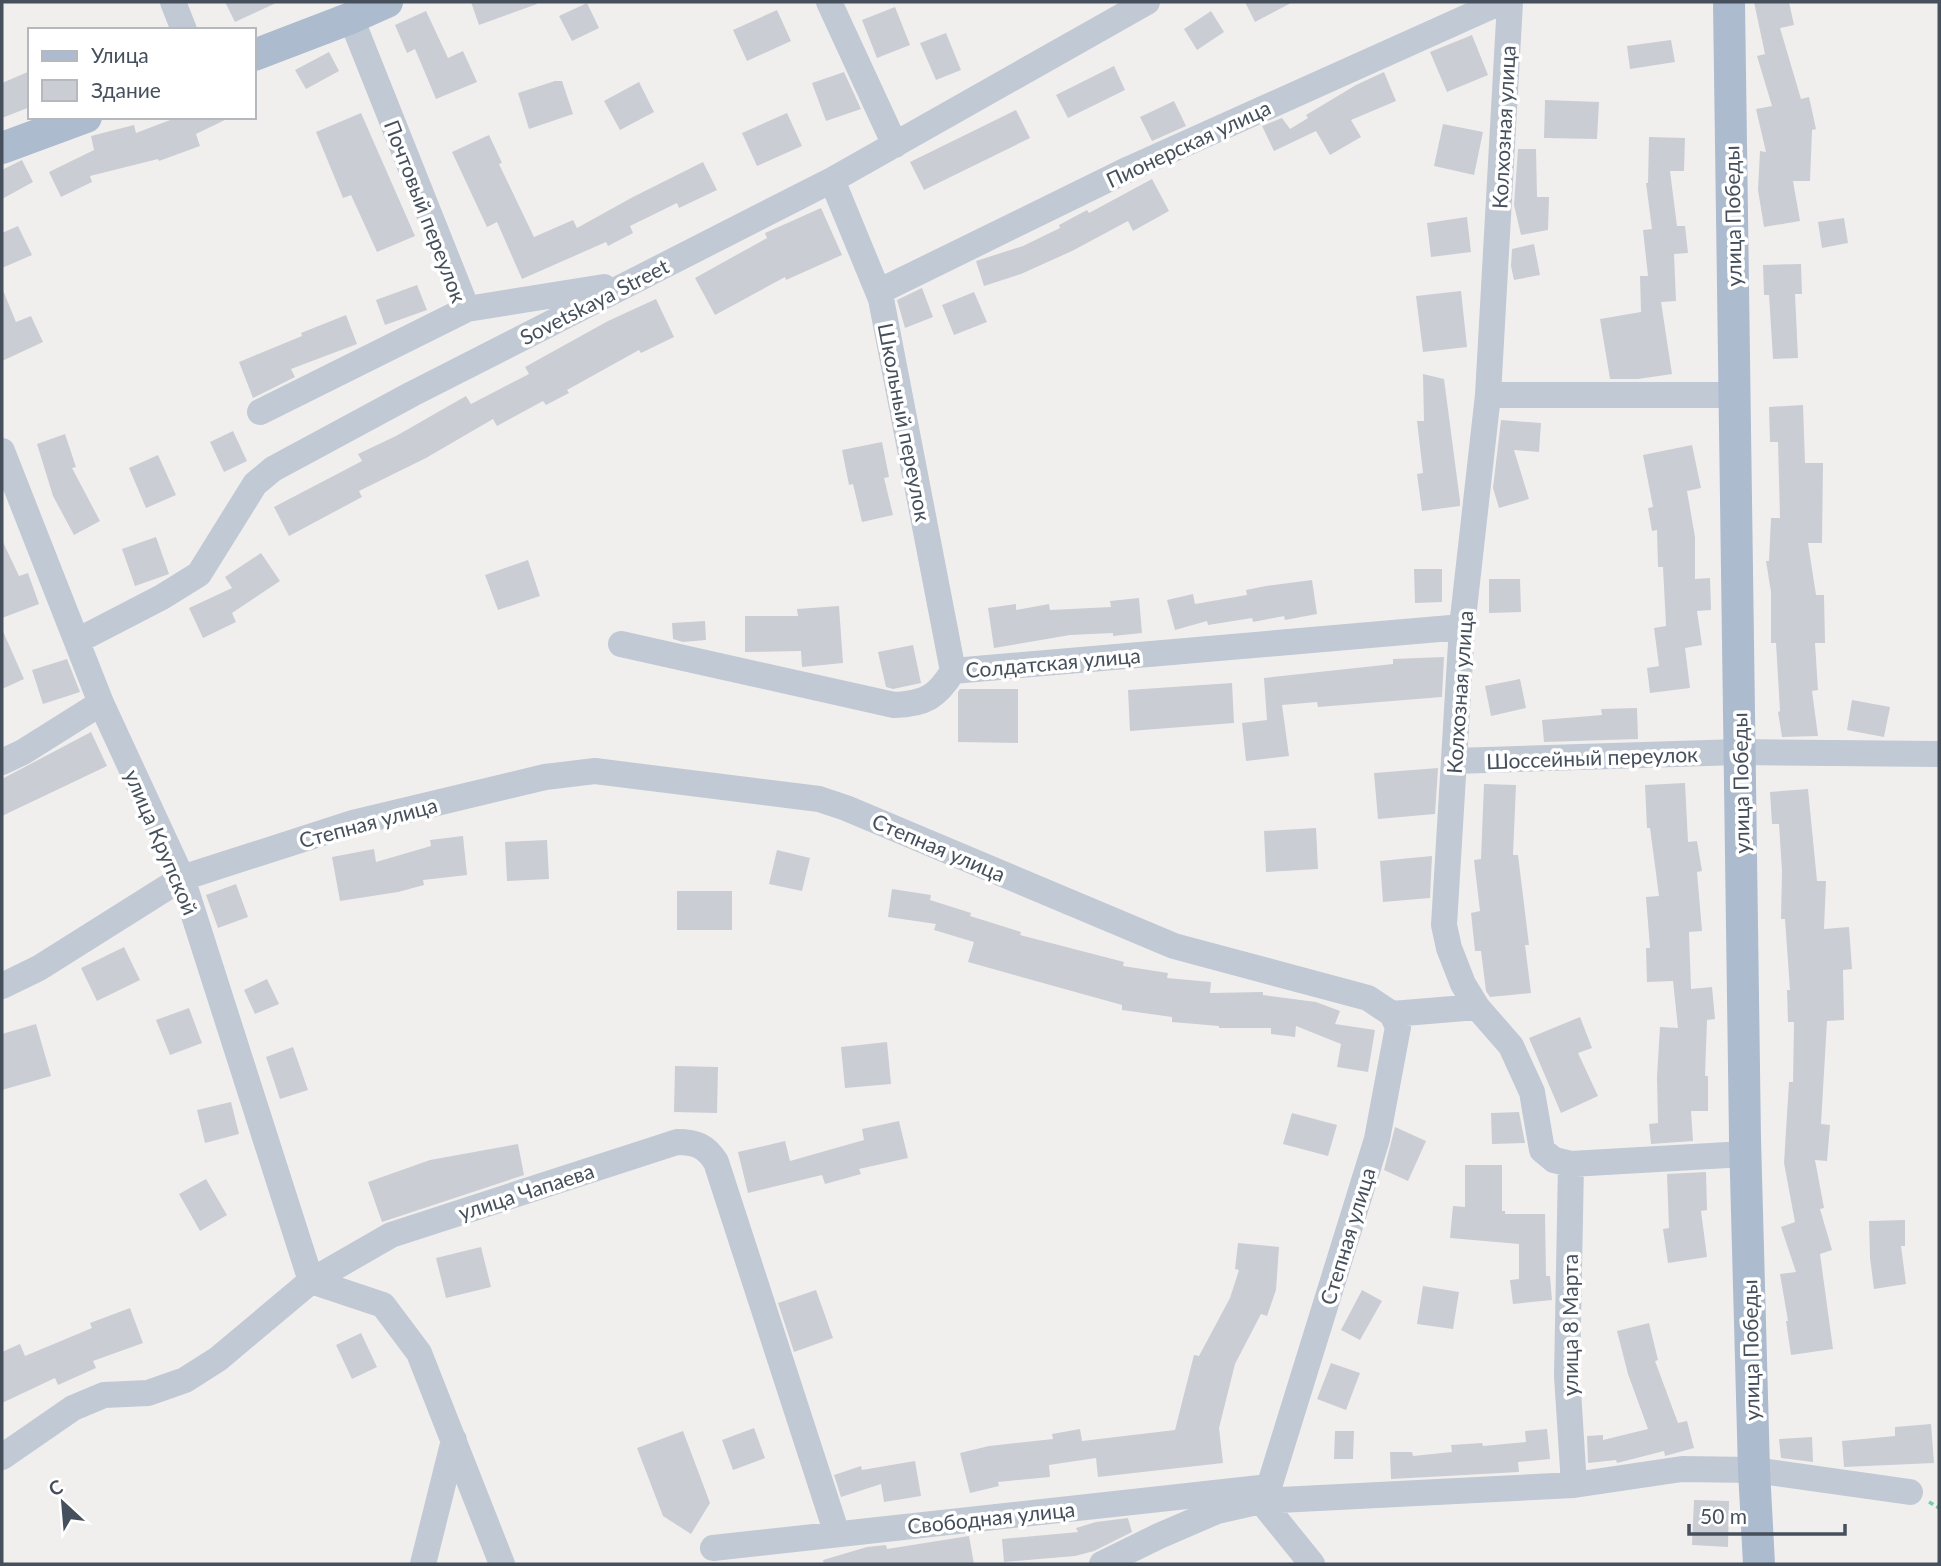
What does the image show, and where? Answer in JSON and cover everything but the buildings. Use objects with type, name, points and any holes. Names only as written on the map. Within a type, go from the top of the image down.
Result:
[{"type":"main road","points":[[256,54],[387,2]]},
{"type":"main road","name":"улица Победы","points":[[1730,2],[1745,1154],[1759,1564]]},
{"type":"main road","points":[[2,148],[81,119]]},
{"type":"street","points":[[173,2],[183,28]]},
{"type":"street","points":[[829,2],[895,145]]},
{"type":"street","name":"Sovetskaya Street","points":[[77,641],[162,597],[199,574],[255,484],[273,469],[412,394],[832,180],[1147,2]]},
{"type":"street","name":"Пионерская улица","points":[[878,292],[1129,169],[1501,2]]},
{"type":"street","name":"Колхозная улица","points":[[1510,2],[1488,395],[1462,627],[1444,925],[1449,948],[1476,1007],[1511,1046],[1522,1068],[1532,1092],[1542,1150],[1554,1160],[1571,1164]]},
{"type":"street","name":"Почтовый переулок","points":[[260,412],[467,309],[351,18]]},
{"type":"street","name":"Школьный переулок","points":[[832,180],[878,292],[953,671]]},
{"type":"street","points":[[467,309],[628,284]]},
{"type":"street","points":[[1488,395],[1734,396]]},
{"type":"street","name":"улица Крупской","points":[[2,451],[102,703],[182,878],[311,1282]]},
{"type":"street","name":"Солдатская улица","points":[[621,644],[894,705],[911,705],[931,698],[945,685],[953,671],[1462,627]]},
{"type":"street","points":[[2,762],[102,703]]},
{"type":"street","name":"Шоссейный переулок","points":[[1454,761],[1739,752],[1939,754]]},
{"type":"street","name":"Степная улица","points":[[2,986],[38,968],[182,878],[353,823],[545,777],[595,771],[819,799],[1174,946],[1368,998],[1392,1014],[1398,1027],[1377,1139],[1265,1494]]},
{"type":"street","points":[[1392,1014],[1476,1007]]},
{"type":"street","name":"улица Чапаева","points":[[2,1457],[73,1408],[104,1395],[148,1393],[185,1380],[218,1359],[311,1282],[391,1235],[677,1142],[690,1142],[710,1152],[716,1162],[837,1534]]},
{"type":"street","points":[[1571,1164],[1745,1154]]},
{"type":"street","name":"улица 8 Марта","points":[[1571,1164],[1567,1376],[1574,1485]]},
{"type":"street","points":[[311,1282],[383,1305],[419,1353],[502,1564]]},
{"type":"street","points":[[423,1564],[454,1440]]},
{"type":"street","points":[[1102,1564],[1217,1511],[1265,1494],[1574,1485],[1682,1469],[1754,1470],[1910,1492]]},
{"type":"street","points":[[1265,1494],[1311,1564]]},
{"type":"street","name":"Свободная улица","points":[[713,1548],[1265,1494]]}]
